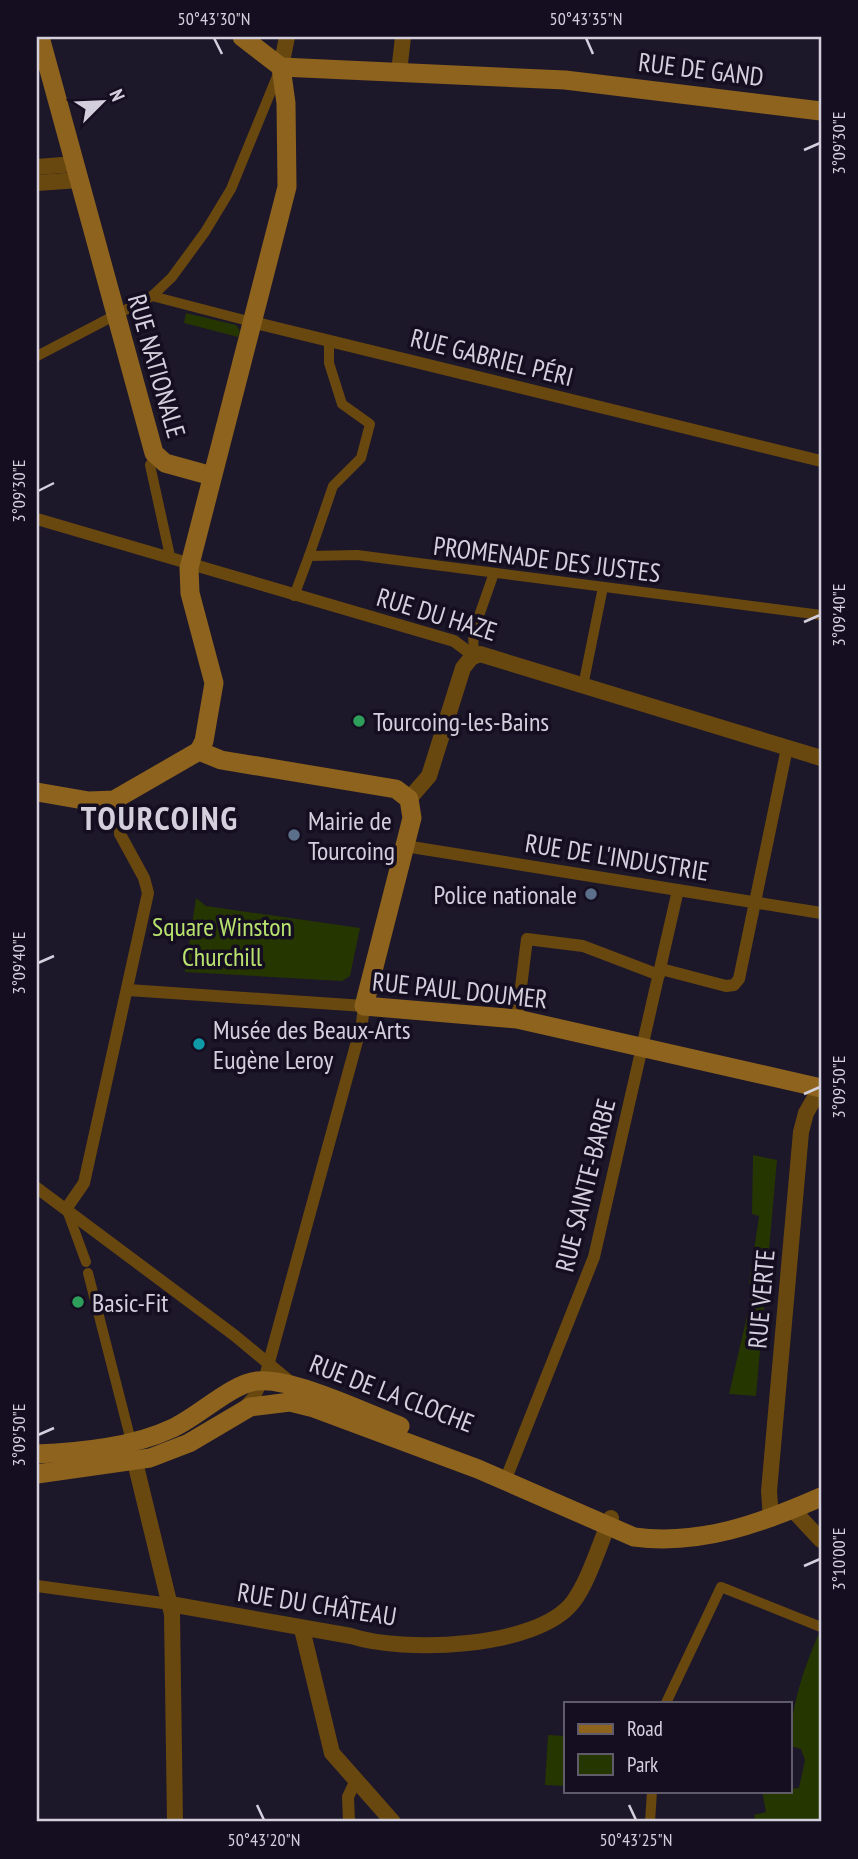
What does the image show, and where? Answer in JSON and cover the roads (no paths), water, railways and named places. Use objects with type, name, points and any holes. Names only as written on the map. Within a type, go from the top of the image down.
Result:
[{"type":"main road","name":"RUE NATIONALE","points":[[40,37],[155,457],[165,463],[212,475]]},
{"type":"main road","points":[[37,792],[89,801],[120,798],[199,751],[204,741],[214,683],[189,588],[190,562],[288,178],[281,67],[242,37]]},
{"type":"main road","name":"RUE DE GAND","points":[[281,67],[585,82],[821,111]]},
{"type":"main road","points":[[199,751],[221,760],[396,789],[409,799],[412,818],[364,1006]]},
{"type":"main road","name":"RUE PAUL DOUMER","points":[[364,1006],[517,1018],[821,1088]]},
{"type":"main road","points":[[37,1454],[131,1441],[174,1427],[266,1372]]},
{"type":"main road","name":"RUE DE LA CLOCHE","points":[[266,1372],[507,1475],[609,1523],[684,1536],[729,1532],[771,1520],[821,1497]]},
{"type":"main road","name":"RUE DE LA CLOCHE","points":[[233,1415],[250,1407],[281,1402],[314,1408],[507,1475]]},
{"type":"main road","points":[[37,1474],[135,1462],[189,1443],[233,1415]]},
{"type":"main road","points":[[131,1441],[135,1462]]},
{"type":"street","points":[[37,356],[152,296],[179,268],[219,211],[281,67],[287,37]]},
{"type":"street","points":[[399,72],[403,37]]},
{"type":"street","points":[[37,167],[77,172]]},
{"type":"street","points":[[37,183],[77,172]]},
{"type":"street","name":"RUE GABRIEL PÉRI","points":[[152,296],[821,461]]},
{"type":"street","points":[[294,596],[332,486],[361,458],[370,424],[342,404],[329,363],[329,340]]},
{"type":"street","points":[[155,457],[149,465],[170,556]]},
{"type":"street","name":"RUE DU HAZE","points":[[37,519],[170,556],[294,596],[454,642],[474,656],[499,659],[821,758]]},
{"type":"street","name":"PROMENADE DES JUSTES","points":[[309,556],[357,555],[821,615]]},
{"type":"street","points":[[409,799],[427,781],[460,673],[474,656],[474,633],[494,573]]},
{"type":"street","points":[[583,686],[603,587]]},
{"type":"street","points":[[517,1018],[527,939],[583,947],[660,972],[726,986],[734,985],[741,974],[787,748]]},
{"type":"street","points":[[86,1262],[66,1209],[84,1183],[148,893],[144,878],[120,834],[120,798]]},
{"type":"street","name":"RUE DE L'INDUSTRIE","points":[[405,846],[821,913]]},
{"type":"street","name":"RUE SAINTE-BARBE","points":[[507,1475],[592,1264],[678,890]]},
{"type":"street","name":"RUE PAUL DOUMER","points":[[128,990],[364,1006]]},
{"type":"street","points":[[233,1415],[250,1401],[266,1372],[362,1023],[364,1006]]},
{"type":"street","name":"RUE VERTE","points":[[771,1520],[769,1491],[801,1132],[806,1113],[821,1088]]},
{"type":"street","name":"RUE DE LA CLOCHE","points":[[37,1188],[266,1372]]},
{"type":"street","points":[[88,1273],[131,1441]]},
{"type":"street","points":[[135,1462],[170,1605],[173,1631],[175,1822]]},
{"type":"street","points":[[793,1510],[821,1540]]},
{"type":"street","name":"RUE DU CHÂTEAU","points":[[37,1586],[170,1605],[351,1636],[370,1642],[447,1645],[518,1633],[558,1614],[572,1603],[609,1523]]},
{"type":"street","points":[[666,1702],[721,1587],[821,1627]]},
{"type":"street","points":[[302,1629],[328,1742],[337,1760],[393,1822]]},
{"type":"street","points":[[349,1822],[348,1797],[355,1782]]},
{"type":"street","points":[[650,1822],[652,1792]]},
{"type":"place","name":"Tourcoing-les-Bains","points":[[359,721]]},
{"type":"place","name":"Mairie de Tourcoing","points":[[294,835]]},
{"type":"place","name":"Police nationale","points":[[591,894]]},
{"type":"place","name":"Musée des Beaux-Arts Eugène Leroy","points":[[199,1044]]},
{"type":"place","name":"Basic-Fit","points":[[78,1302]]},
{"type":"district","name":"TOURCOING","points":[[160,817]]},
{"type":"park label","name":"Square Winston Churchill","points":[[222,941]]}]
